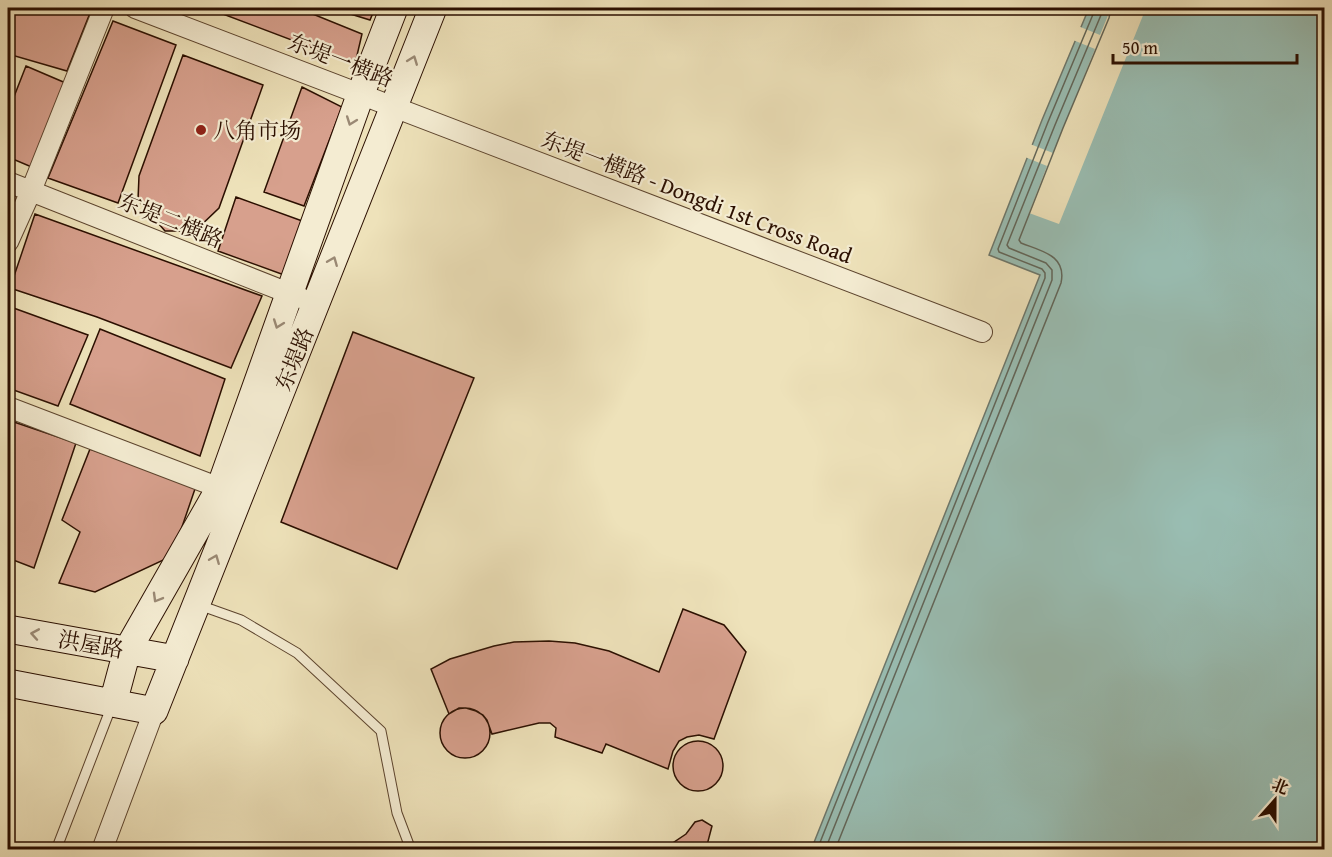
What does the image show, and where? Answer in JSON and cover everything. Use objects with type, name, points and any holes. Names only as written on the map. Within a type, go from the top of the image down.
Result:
[{"type":"main road","name":"东堤路","points":[[113,703],[127,651],[220,488],[361,93],[394,8]]},
{"type":"main road","name":"东堤路","points":[[154,711],[433,8]]},
{"type":"main road","name":"洪屋路","points":[[8,629],[176,659]]},
{"type":"main road","points":[[8,683],[154,711]]},
{"type":"street","points":[[8,242],[31,191],[104,8]]},
{"type":"street","name":"东堤一横路","points":[[135,8],[394,106]]},
{"type":"street","name":"东堤一横路 - Dongdi 1st Cross Road","points":[[394,106],[982,332]]},
{"type":"street","name":"东堤二横路","points":[[8,182],[316,304]]},
{"type":"street","points":[[8,407],[220,488]]},
{"type":"street","points":[[102,849],[154,711]]},
{"type":"lane","points":[[197,604],[241,620],[297,653],[381,732],[397,813],[411,849]]},
{"type":"lane","points":[[56,849],[113,703]]},
{"type":"water","points":[[1089,8],[1324,8],[1324,849],[811,850],[1040,275],[989,255]]},
{"type":"pier","points":[[1111,8],[1146,8],[1059,224],[1029,213],[1047,166],[1025,157],[1030,144],[1053,153],[1095,49],[1073,40],[1078,26],[1100,35]]},
{"type":"building","points":[[8,8],[92,8],[67,71],[8,54]]},
{"type":"building","points":[[207,8],[298,8],[362,34],[355,64]]},
{"type":"building","points":[[331,8],[375,8],[370,20]]},
{"type":"building","points":[[113,21],[176,45],[118,203],[48,178]]},
{"type":"building","name":"八角市场","points":[[183,55],[263,85],[219,208],[195,231],[165,231],[138,200],[139,176]]},
{"type":"building","points":[[26,66],[68,84],[34,168],[8,157],[8,112]]},
{"type":"building","points":[[302,87],[342,107],[304,206],[264,192]]},
{"type":"building","points":[[236,197],[305,222],[287,276],[218,251]]},
{"type":"building","points":[[35,214],[262,296],[231,368],[97,317],[10,288]]},
{"type":"building","points":[[8,306],[88,335],[58,406],[8,388]]},
{"type":"building","points":[[100,329],[225,379],[200,456],[70,404]]},
{"type":"building","points":[[353,332],[474,378],[397,569],[281,522]]},
{"type":"building","points":[[8,420],[76,443],[34,568],[8,558]]},
{"type":"building","points":[[90,449],[196,486],[172,556],[95,592],[59,583],[80,532],[62,520]]},
{"type":"building","points":[[683,609],[724,625],[746,652],[714,739],[699,735],[679,741],[673,751],[668,769],[606,744],[602,753],[555,737],[556,728],[550,723],[539,723],[492,734],[487,720],[476,711],[459,708],[449,714],[431,669],[450,659],[494,646],[514,642],[549,641],[575,643],[609,651],[659,672]]},
{"type":"building","points":[[465,708],[474,710],[485,719],[490,733],[488,742],[479,753],[465,758],[456,756],[445,747],[440,733],[442,724],[451,713]]},
{"type":"building","points":[[698,741],[707,743],[718,752],[723,766],[721,775],[712,786],[698,791],[689,789],[678,780],[673,766],[675,757],[684,746]]},
{"type":"building","points":[[702,820],[712,826],[707,850],[659,850],[686,834],[695,822]]},
{"type":"place","name":"八角市场","points":[[201,130]]}]
